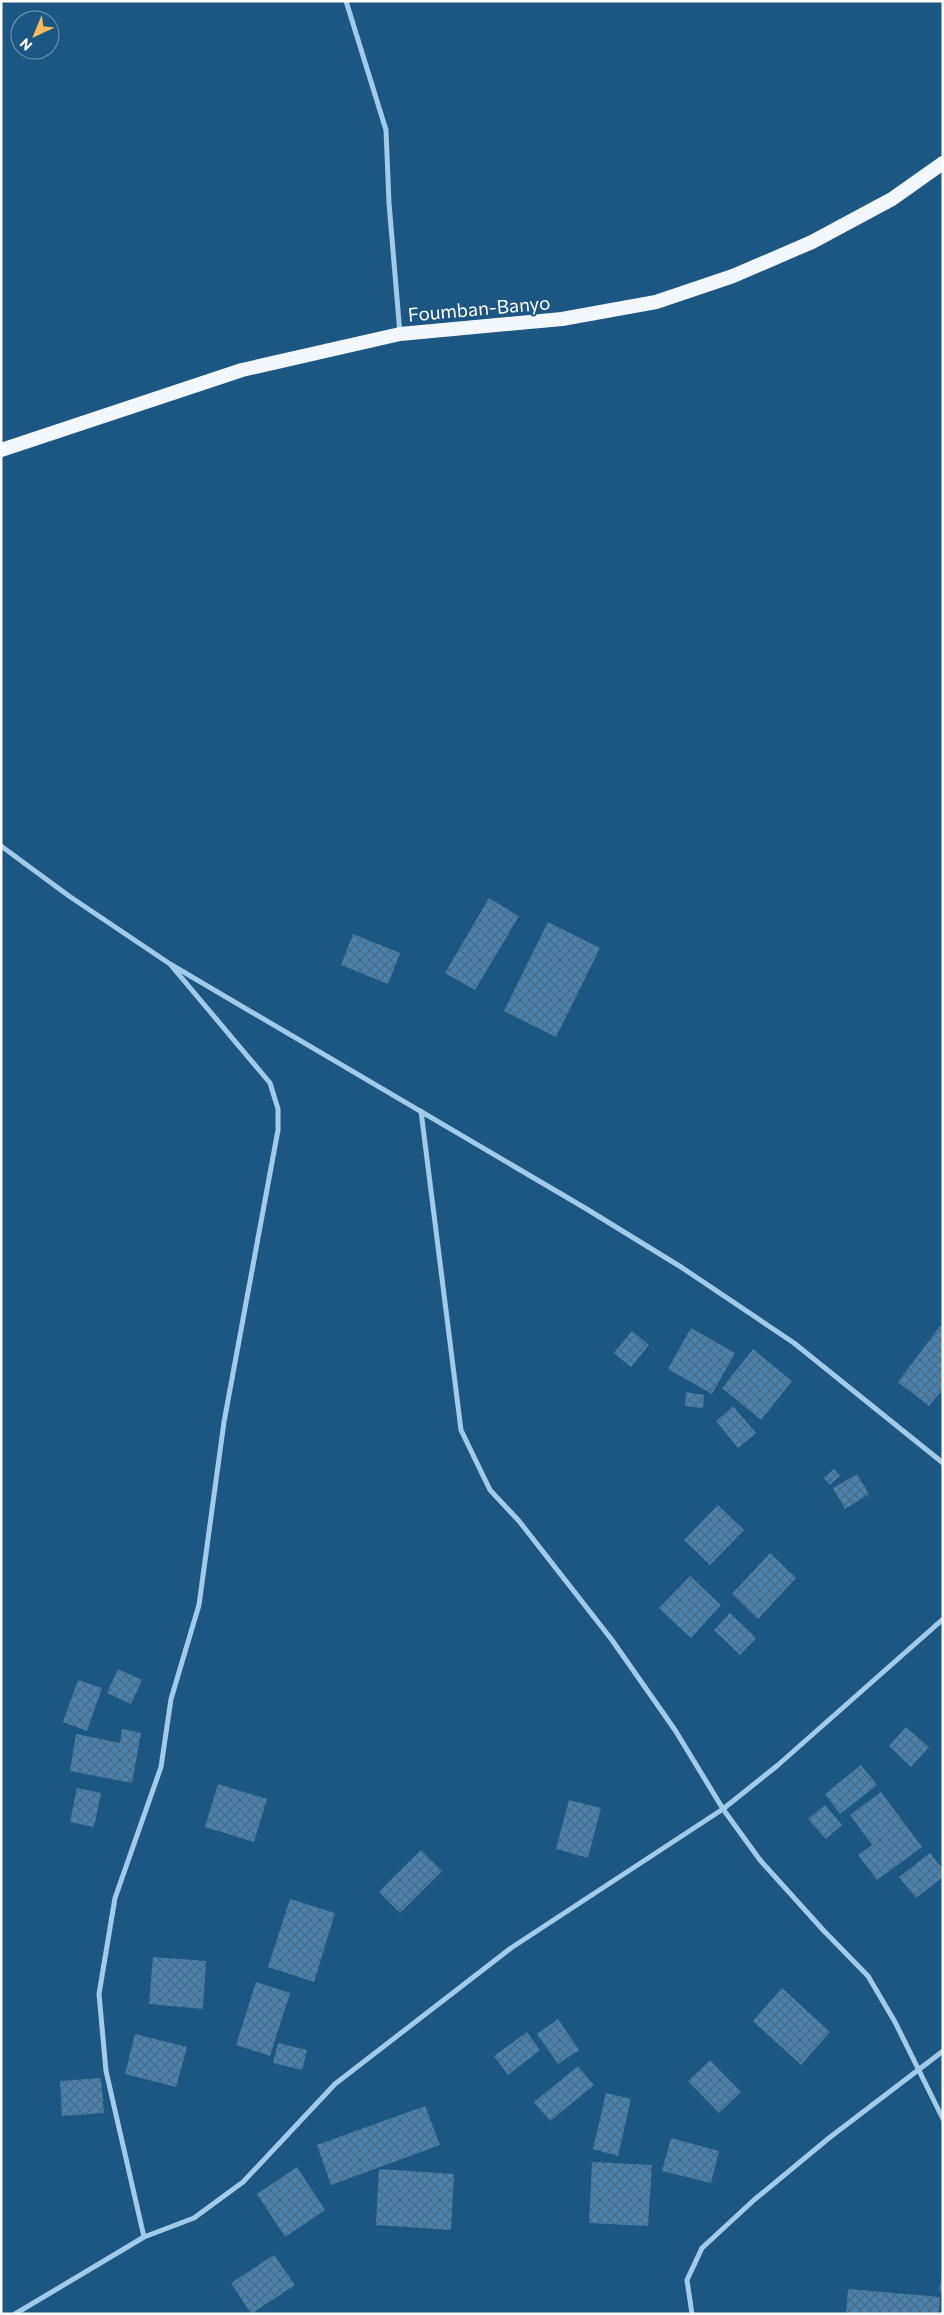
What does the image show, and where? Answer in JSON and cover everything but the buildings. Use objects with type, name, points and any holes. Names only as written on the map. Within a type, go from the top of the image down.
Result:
[{"type":"highway","name":"Foumban-Banyo","points":[[1,450],[242,370],[400,334],[562,319],[656,302],[733,276],[812,242],[892,200],[943,164]]},
{"type":"street","points":[[346,1],[386,130],[389,203],[400,334]]},
{"type":"street","points":[[1,846],[69,896],[170,964],[673,1262],[794,1343],[943,1463]]},
{"type":"street","points":[[144,2237],[106,2071],[99,1994],[115,1898],[161,1767],[171,1699],[199,1605],[224,1422],[278,1130],[278,1109],[270,1083],[170,964]]},
{"type":"street","points":[[421,1111],[461,1430],[490,1490],[518,1521],[612,1640],[675,1730],[722,1810],[760,1860],[824,1931],[868,1976],[943,2119]]},
{"type":"street","points":[[15,2314],[144,2237],[194,2218],[243,2182],[273,2148],[343,2078],[511,1948],[722,1810],[778,1765],[943,1619]]},
{"type":"street","points":[[692,2314],[687,2280],[702,2248],[754,2200],[829,2138],[943,2051]]}]
